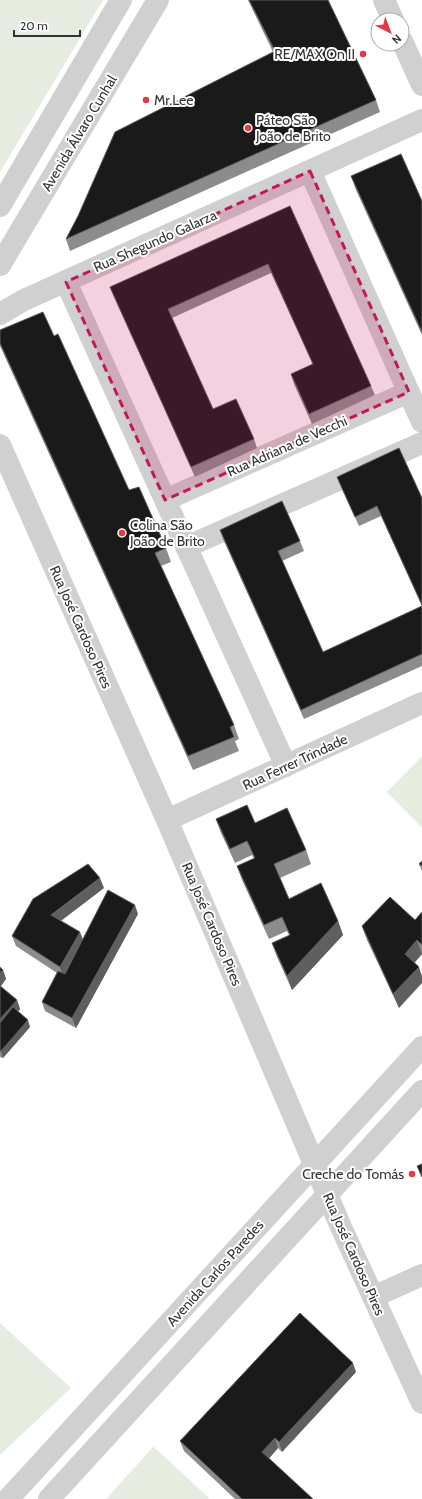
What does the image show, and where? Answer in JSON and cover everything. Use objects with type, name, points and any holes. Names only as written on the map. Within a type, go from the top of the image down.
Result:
[{"type":"street","points":[[0,206],[121,0]]},
{"type":"street","name":"Avenida Álvaro Cunhal","points":[[0,266],[158,0]]},
{"type":"street","points":[[384,0],[389,12]]},
{"type":"street","points":[[407,52],[422,85]]},
{"type":"street","name":"Rua Shegundo Galarza","points":[[0,314],[24,300],[422,120]]},
{"type":"street","points":[[310,171],[422,422]]},
{"type":"street","points":[[66,282],[286,766]]},
{"type":"street","points":[[0,293],[8,300],[24,300]]},
{"type":"street","name":"Rua Adriana de Vecchi","points":[[165,500],[409,392]]},
{"type":"street","points":[[186,547],[422,443]]},
{"type":"street","name":"Rua José Cardoso Pires","points":[[0,445],[167,820],[373,1297],[422,1402]]},
{"type":"street","name":"Rua Ferrer Trindade","points":[[167,820],[422,704]]},
{"type":"street","name":"Avenida Carlos Paredes","points":[[8,1499],[422,1047]]},
{"type":"street","name":"Avenida Carlos Paredes","points":[[49,1499],[422,1091]]},
{"type":"street","points":[[373,1297],[422,1275]]},
{"type":"highlighted area","points":[[310,171],[409,392],[165,500],[66,282]]},
{"type":"shaded area","points":[[0,0],[103,0],[0,172]]},
{"type":"shaded area","points":[[422,756],[422,828],[387,792]]},
{"type":"shaded area","points":[[0,1323],[71,1388],[0,1455]]},
{"type":"shaded area","points":[[154,1447],[210,1499],[106,1499]]},
{"type":"building","name":"Páteo São João de Brito","points":[[249,0],[328,0],[376,100],[66,239],[78,216],[115,132],[275,51]]},
{"type":"building","points":[[401,154],[422,201],[422,332],[351,176]]},
{"type":"building","points":[[290,206],[371,386],[309,414],[291,374],[313,364],[268,264],[168,309],[213,409],[236,399],[254,439],[191,467],[110,287]]},
{"type":"building","name":"Colina São João de Brito","points":[[43,312],[54,336],[58,334],[129,490],[139,487],[166,548],[155,553],[234,725],[230,727],[234,737],[188,756],[0,343],[0,330]]},
{"type":"building","points":[[399,448],[422,498],[422,605],[377,506],[355,517],[337,477]]},
{"type":"building","points":[[282,501],[300,541],[278,551],[323,652],[422,606],[422,654],[301,710],[220,530]]},
{"type":"building","points":[[247,805],[255,823],[287,808],[306,850],[274,864],[289,899],[321,883],[338,921],[287,976],[272,943],[290,935],[282,917],[264,925],[237,866],[255,858],[247,841],[230,849],[216,819]]},
{"type":"building","points":[[88,864],[100,878],[51,915],[80,932],[60,967],[12,936],[33,899]]},
{"type":"building","points":[[108,890],[135,905],[72,1018],[42,1002],[58,971],[65,974]]},
{"type":"building","points":[[390,897],[415,920],[422,912],[422,945],[417,940],[405,954],[419,967],[393,994],[362,926]]},
{"type":"building","points":[[0,986],[17,1000],[0,1019]]},
{"type":"building","points":[[13,1007],[28,1020],[0,1051],[0,1023]]},
{"type":"building","points":[[422,1164],[422,1177],[417,1166]]},
{"type":"building","points":[[300,1313],[353,1363],[279,1442],[275,1438],[262,1452],[313,1499],[242,1499],[180,1441]]},
{"type":"place","name":"RE/MAX On II","points":[[363,54]]},
{"type":"place","name":"Mr.Lee","points":[[146,100]]},
{"type":"place","name":"Páteo São João de Brito","points":[[248,128]]},
{"type":"place","name":"Colina São João de Brito","points":[[122,533]]},
{"type":"place","name":"Creche do Tomás","points":[[412,1174]]}]
